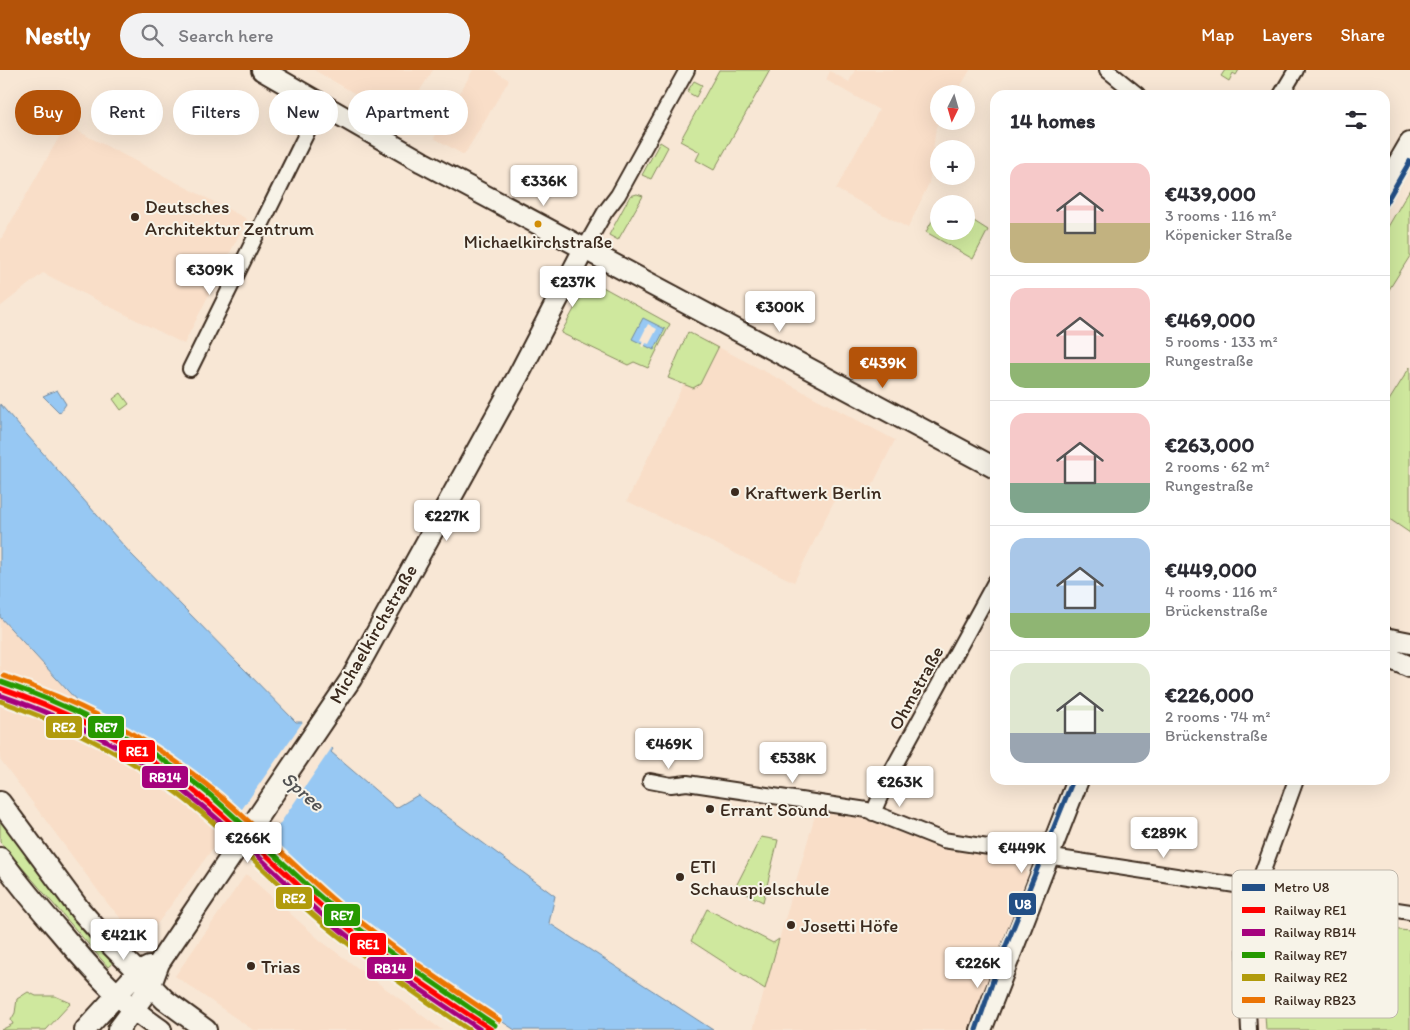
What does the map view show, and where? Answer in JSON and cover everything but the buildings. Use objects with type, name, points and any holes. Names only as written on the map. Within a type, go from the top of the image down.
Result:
[{"type":"main road","points":[[262,70],[297,90]]},
{"type":"main road","points":[[338,114],[422,162],[990,465]]},
{"type":"main road","points":[[1390,177],[1410,143]]},
{"type":"main road","name":"Michaelkirchstraße","points":[[144,980],[159,962],[246,836],[351,679],[518,376],[584,249]]},
{"type":"main road","points":[[1390,639],[1410,643]]},
{"type":"main road","points":[[1390,658],[1410,667]]},
{"type":"main road","points":[[981,1030],[1076,785]]},
{"type":"main road","points":[[0,802],[80,910],[164,1000],[206,1030]]},
{"type":"main road","points":[[0,858],[17,882],[116,996],[161,1030]]},
{"type":"main road","points":[[84,1030],[116,996],[144,980]]},
{"type":"main road","points":[[118,1030],[133,1010],[144,980]]},
{"type":"street","name":"Michaelkirchstraße","points":[[584,249],[604,212],[622,188],[687,70]]},
{"type":"street","points":[[1106,70],[1132,90]]},
{"type":"street","points":[[1284,90],[1296,70]]},
{"type":"street","points":[[190,369],[306,135]]},
{"type":"street","name":"Ohmstraße","points":[[873,813],[890,774],[990,591]]},
{"type":"street","points":[[650,781],[671,785],[686,783],[873,813],[943,840],[1232,884]]},
{"type":"street","points":[[1264,870],[1294,785]]},
{"type":"shaded area","points":[[314,70],[433,70],[420,90],[349,90]]},
{"type":"shaded area","points":[[473,70],[493,70],[509,80],[464,155],[434,138],[436,135],[468,135],[468,90],[462,90]]},
{"type":"shaded area","points":[[855,70],[970,70],[961,85],[930,85],[930,130],[936,130],[934,140],[930,140],[929,183],[908,228],[836,189],[879,110],[826,80],[830,71],[849,82]]},
{"type":"shaded area","points":[[81,133],[247,219],[184,344],[43,273],[0,307],[0,241],[60,135],[81,135]]},
{"type":"shaded area","name":"Kraftwerk Berlin","points":[[705,340],[895,440],[867,496],[842,485],[794,582],[627,501]]},
{"type":"shaded area","points":[[0,617],[90,715],[145,747],[236,817],[149,935],[136,935],[108,904],[0,759]]},
{"type":"shaded area","points":[[816,812],[865,819],[942,849],[1018,861],[1025,866],[1027,876],[968,1030],[753,1030]]},
{"type":"shaded area","name":"Trias","points":[[246,874],[321,941],[442,1030],[253,1030],[175,976]]},
{"type":"green space","points":[[719,70],[770,70],[714,170],[696,160],[700,152],[680,141]]},
{"type":"green space","points":[[1225,70],[1239,70],[1236,75],[1233,73],[1229,81],[1221,76]]},
{"type":"green space","points":[[694,81],[702,85],[696,97],[687,92]]},
{"type":"green space","points":[[660,142],[668,147],[651,179],[642,175]]},
{"type":"green space","points":[[1410,189],[1410,256],[1390,288],[1390,223]]},
{"type":"green space","points":[[637,194],[643,196],[618,240],[609,235],[630,196]]},
{"type":"green space","points":[[975,222],[988,230],[973,259],[940,240],[975,240]]},
{"type":"green space","points":[[930,225],[930,234],[926,232]]},
{"type":"green space","points":[[590,280],[670,324],[648,368],[634,362],[628,365],[561,333]]},
{"type":"green space","points":[[688,332],[718,348],[700,384],[693,388],[668,378]]},
{"type":"green space","points":[[1410,367],[1410,533],[1390,519],[1390,399]]},
{"type":"green space","points":[[121,393],[129,404],[121,410],[113,399]]},
{"type":"green space","points":[[0,817],[115,961],[108,967],[0,842]]},
{"type":"green space","points":[[761,837],[778,840],[763,902],[735,888]]},
{"type":"green space","points":[[707,909],[773,943],[779,939],[765,989],[691,941]]},
{"type":"green space","points":[[1398,930],[1410,931],[1410,1030],[1266,1030],[1265,1018],[1398,1018]]},
{"type":"green space","points":[[28,992],[36,996],[55,996],[71,1003],[46,1030],[1,1030],[13,1024],[11,1020],[15,1013],[17,999]]},
{"type":"water","points":[[643,318],[665,329],[654,350],[632,339]]},
{"type":"water","points":[[57,390],[66,404],[60,413],[43,396]]},
{"type":"water","name":"Spree","points":[[0,404],[131,554],[296,722],[302,722],[333,749],[331,752],[396,808],[418,795],[555,896],[549,923],[713,1030],[515,1030],[381,943],[266,845],[187,774],[137,740],[90,715],[0,617]]},
{"type":"pier","points":[[648,324],[657,329],[649,344],[646,343],[644,348],[641,346],[643,341],[640,340]]},
{"type":"pier","points":[[304,720],[333,746],[264,847],[235,819]]},
{"type":"metro line","name":"U8","points":[[1390,195],[1410,161]]},
{"type":"metro line","name":"U8","points":[[976,1030],[999,963],[1071,785]]},
{"type":"rail line","name":"RB23","points":[[4,676],[60,697],[114,723],[165,754],[230,804],[342,907],[380,937],[499,1020]]},
{"type":"rail line","name":"RE7","points":[[2,682],[58,703],[111,729],[162,759],[210,795],[304,882],[355,925],[414,969],[495,1025]]},
{"type":"rail line","name":"RE1","points":[[0,688],[82,721],[134,749],[158,765],[221,814],[351,931],[410,975],[492,1030]]},
{"type":"rail line","name":"RB14","points":[[0,695],[80,728],[155,770],[217,819],[345,934],[402,977],[481,1030]]},
{"type":"rail line","name":"RE2","points":[[0,701],[78,733],[127,760],[174,791],[213,822],[325,925],[360,953],[469,1030]]},
{"type":"place","name":"Deutsches Architektur Zentrum","points":[[135,217]]},
{"type":"place","name":"Michaelkirchstraße","points":[[538,224]]},
{"type":"place","name":"Kraftwerk Berlin","points":[[735,492]]},
{"type":"place","name":"Errant Sound","points":[[710,809]]},
{"type":"place","name":"ETI Schauspielschule","points":[[680,877]]},
{"type":"place","name":"Josetti Höfe","points":[[791,925]]},
{"type":"place","name":"Trias","points":[[251,966]]}]
